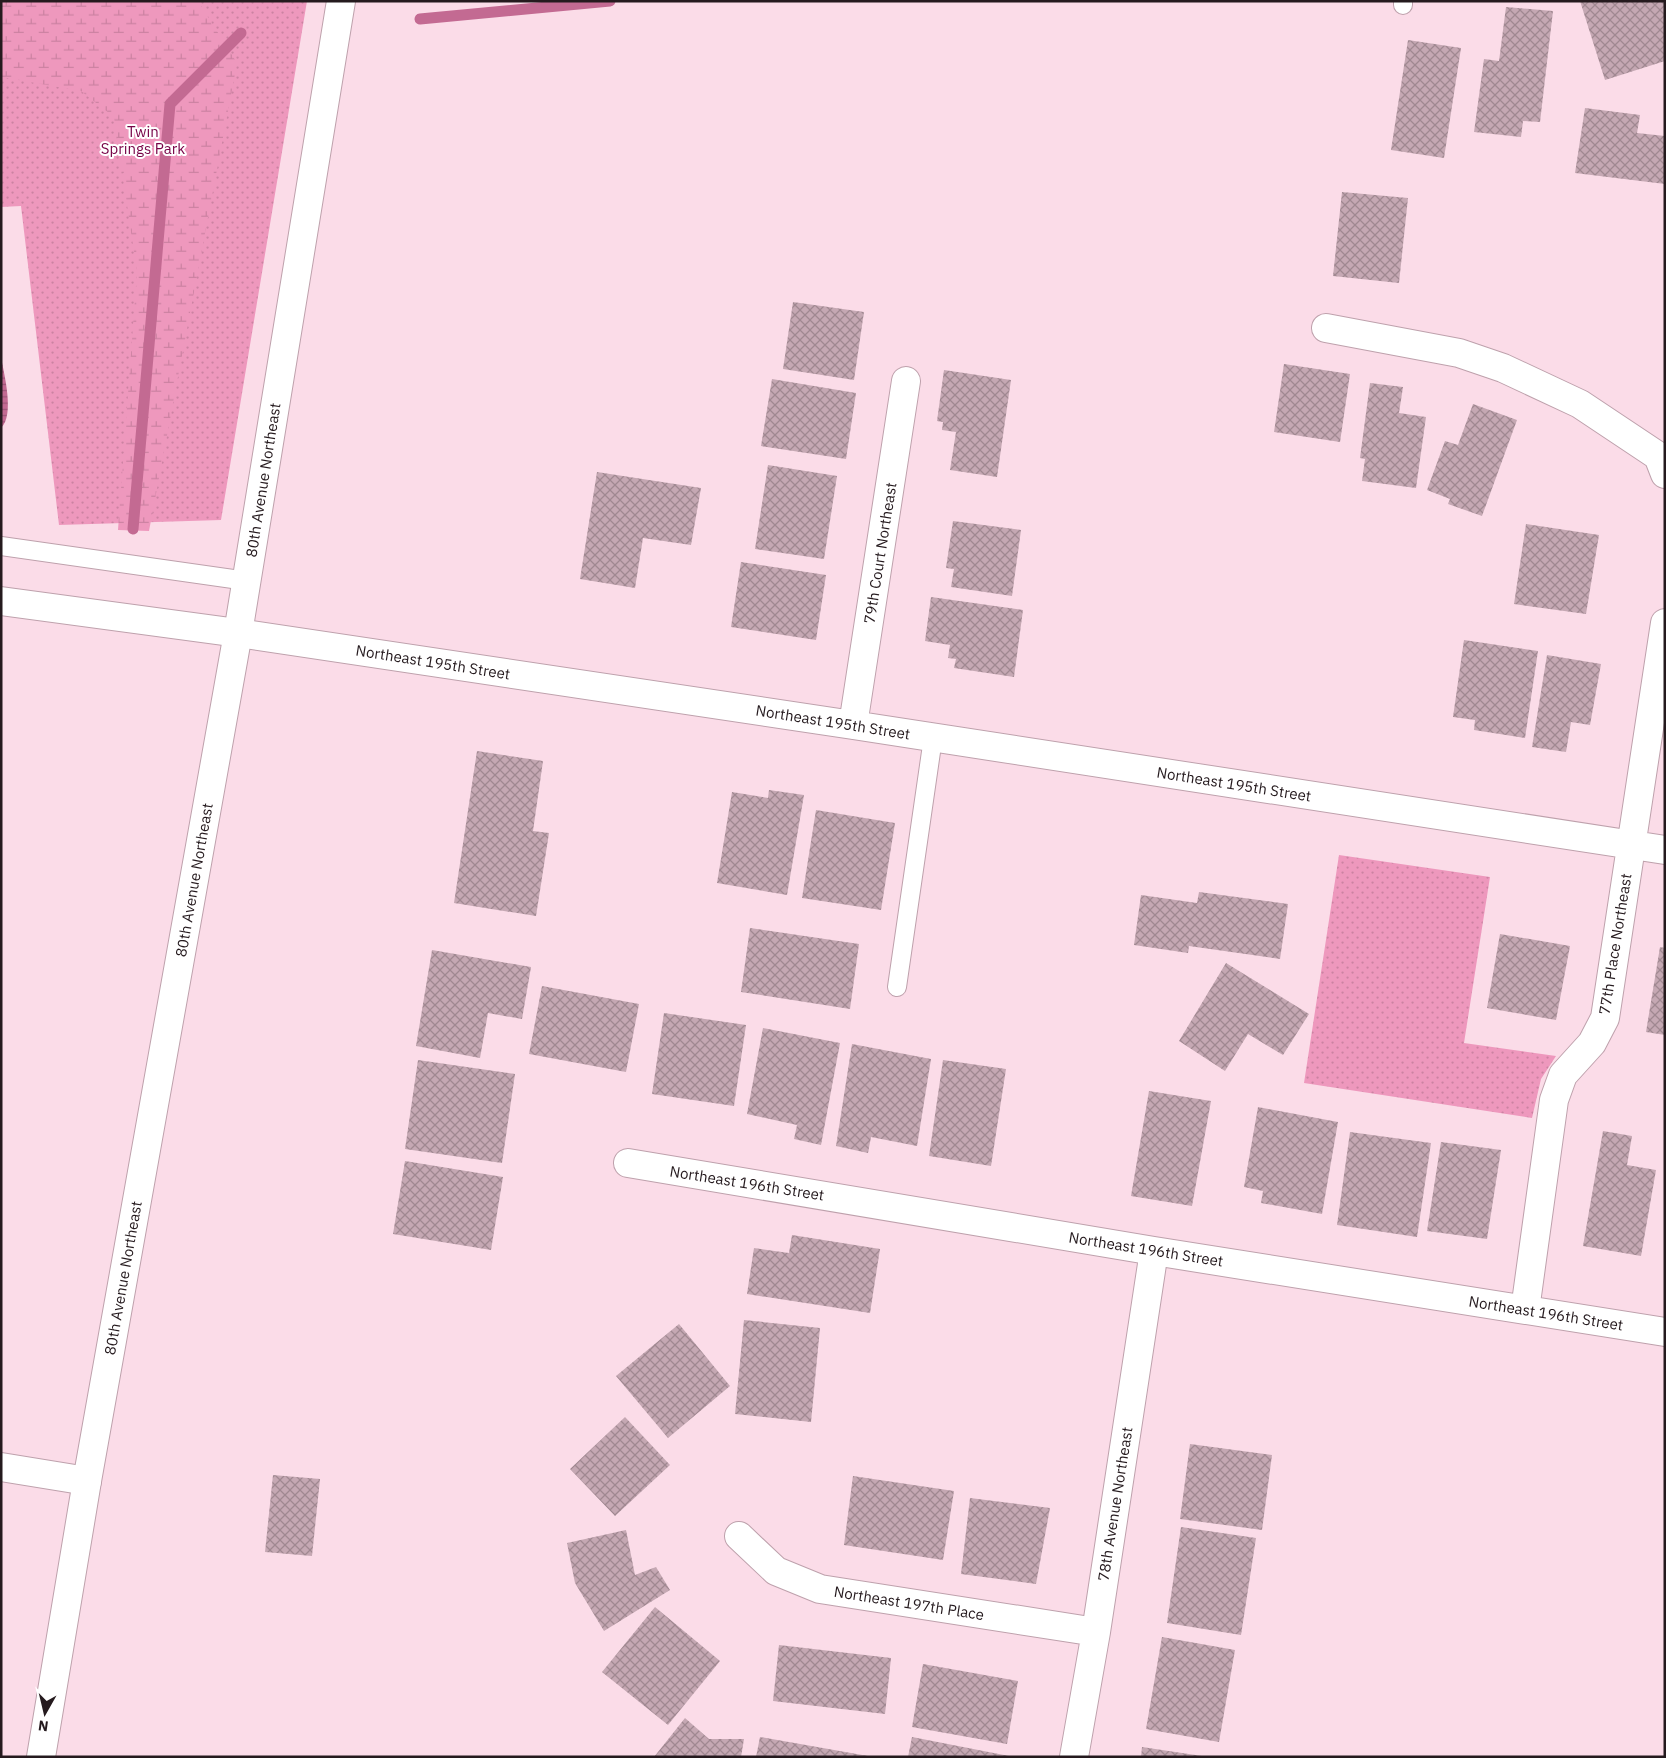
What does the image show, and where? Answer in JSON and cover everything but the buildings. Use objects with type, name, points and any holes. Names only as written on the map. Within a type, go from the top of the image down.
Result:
[{"type":"street","name":"80th Avenue Northeast","points":[[41,1757],[87,1481],[247,581],[341,1]]},
{"type":"street","points":[[1326,328],[1459,353],[1504,368],[1580,404],[1663,461]]},
{"type":"street","name":"79th Court Northeast","points":[[854,725],[906,381]]},
{"type":"street","name":"Northeast 195th Street","points":[[1,601],[238,633],[854,725],[1665,850]]},
{"type":"street","name":"77th Place Northeast","points":[[1524,1310],[1554,1100],[1563,1075],[1592,1043],[1604,1018],[1665,623]]},
{"type":"street","name":"Northeast 196th Street","points":[[628,1163],[1665,1332]]},
{"type":"street","name":"78th Avenue Northeast","points":[[1074,1757],[1096,1632],[1154,1250]]},
{"type":"street","points":[[1,1467],[87,1481]]},
{"type":"street","name":"Northeast 197th Place","points":[[739,1536],[776,1572],[820,1589],[1096,1632]]},
{"type":"lane","points":[[1,546],[247,581]]},
{"type":"lane","points":[[897,987],[933,738]]},
{"type":"green space","name":"Twin Springs Park","points":[[1,1],[307,1],[221,520],[59,525],[21,206],[1,207]]},
{"type":"green space","points":[[1,1],[198,1],[237,63],[149,531],[118,530],[137,272],[114,117],[81,91],[1,77]]},
{"type":"green space","points":[[1339,855],[1490,877],[1464,1043],[1556,1056],[1541,1079],[1532,1118],[1304,1083]]},
{"type":"shaded area","points":[[1,357],[8,404],[5,422],[1,428]]},
{"type":"waterway","points":[[420,19],[610,1]]},
{"type":"waterway","points":[[133,529],[170,104],[241,33]]}]
